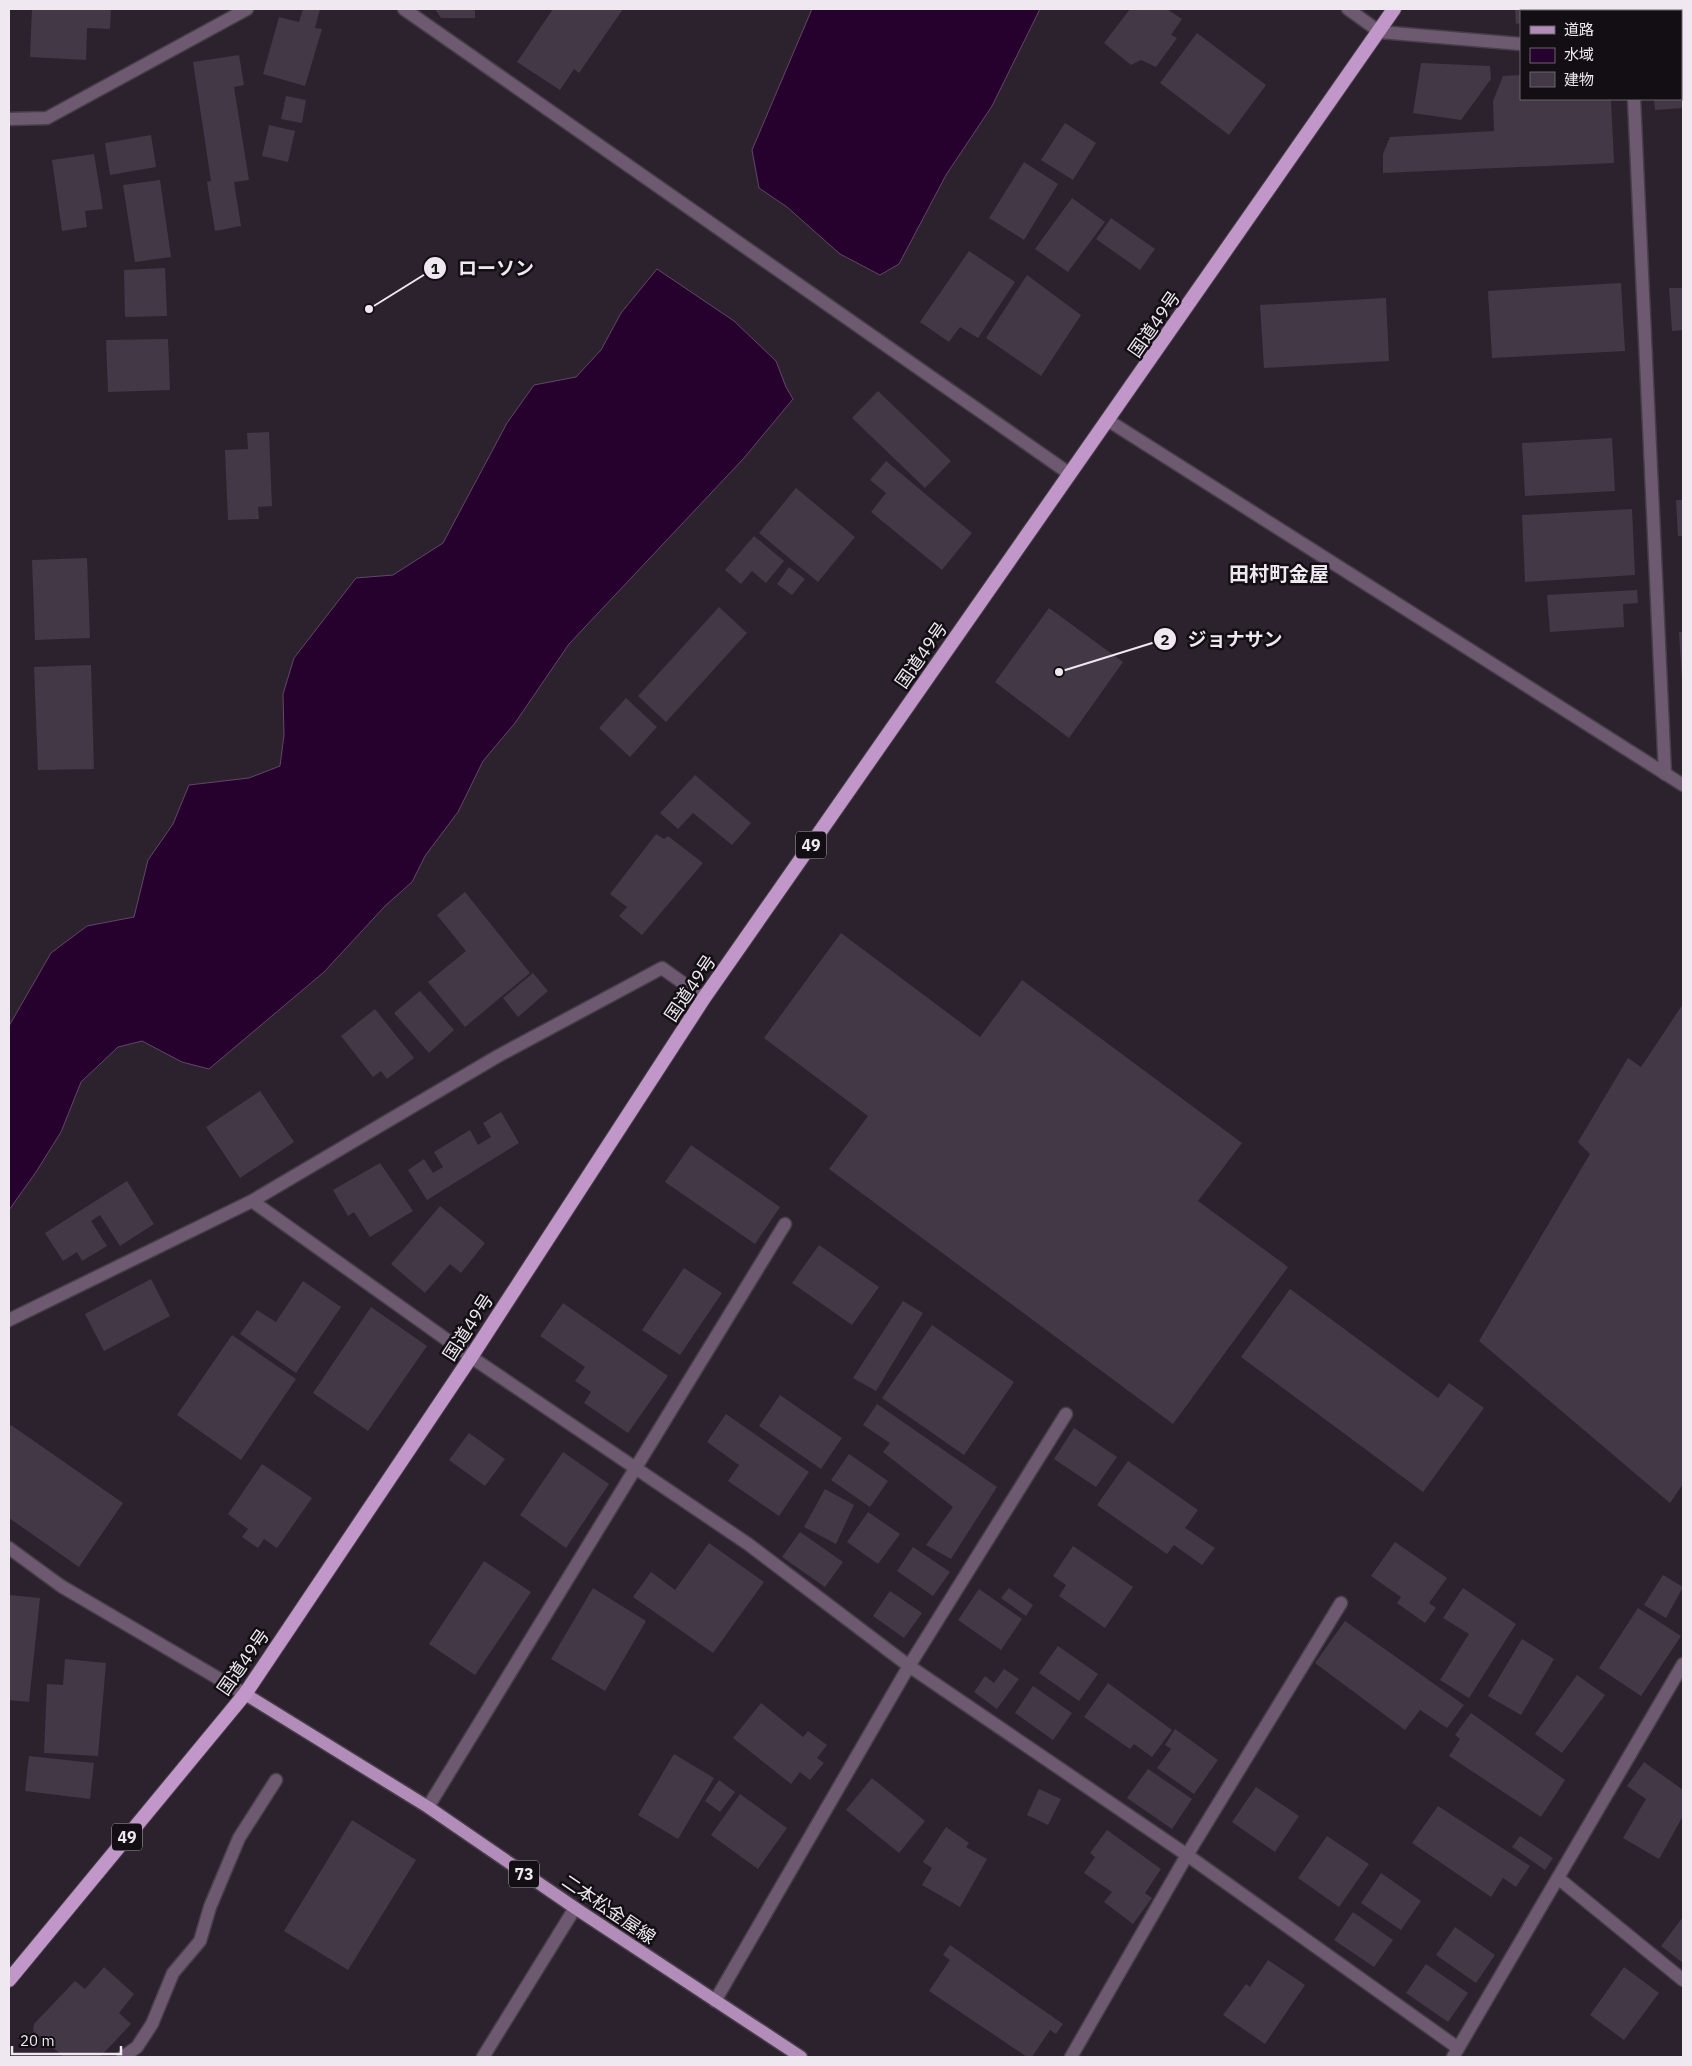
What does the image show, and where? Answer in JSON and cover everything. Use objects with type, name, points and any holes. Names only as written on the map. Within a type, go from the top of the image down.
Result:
[{"type":"highway","name":"国道49号","points":[[9,1980],[245,1694],[471,1357],[704,998],[1380,32],[1394,9]]},
{"type":"main road","name":"二本松金屋線","points":[[245,1694],[428,1807],[575,1908],[801,2057]]},
{"type":"street","points":[[9,119],[46,118],[247,9]]},
{"type":"street","points":[[404,9],[1070,474]]},
{"type":"street","points":[[1348,9],[1380,32],[1501,44],[1520,44]]},
{"type":"street","points":[[1634,100],[1665,774]]},
{"type":"street","points":[[1109,420],[1654,764],[1665,774],[1683,785]]},
{"type":"street","points":[[9,1320],[252,1201],[498,1056],[662,968],[704,998]]},
{"type":"street","points":[[252,1201],[471,1357],[748,1544],[909,1666],[1187,1855],[1456,2053],[1683,1664]]},
{"type":"street","points":[[428,1807],[785,1224]]},
{"type":"street","points":[[715,2001],[909,1666],[1066,1414]]},
{"type":"street","points":[[9,1548],[61,1586],[245,1694]]},
{"type":"street","points":[[1071,2057],[1187,1855],[1341,1603]]},
{"type":"street","points":[[123,2057],[137,2047],[152,2024],[174,1973],[200,1941],[210,1907],[239,1838],[276,1780]]},
{"type":"street","points":[[1558,1878],[1683,1980]]},
{"type":"street","points":[[483,2057],[575,1908]]},
{"type":"water","points":[[812,9],[1040,9],[992,106],[946,175],[899,264],[880,275],[840,254],[787,207],[759,188],[752,150]]},
{"type":"water","points":[[657,269],[734,321],[776,361],[793,399],[744,458],[569,644],[515,723],[483,761],[458,812],[425,856],[412,882],[385,906],[324,972],[209,1069],[182,1062],[142,1041],[118,1047],[81,1082],[61,1132],[9,1210],[9,1026],[51,953],[87,926],[134,917],[148,860],[173,824],[189,785],[249,778],[280,766],[284,735],[283,694],[294,658],[356,578],[393,575],[443,543],[507,423],[534,385],[576,377],[601,350],[621,313]]},
{"type":"building","points":[[32,9],[111,9],[110,29],[87,28],[86,60],[30,57]]},
{"type":"building","points":[[303,9],[320,9],[315,28],[322,29],[305,86],[263,74],[279,17],[299,22]]},
{"type":"building","points":[[435,9],[475,9],[475,18],[441,18]]},
{"type":"building","points":[[553,9],[623,9],[579,73],[574,69],[560,90],[517,62]]},
{"type":"building","points":[[1130,9],[1167,9],[1182,19],[1171,35],[1177,38],[1156,67],[1141,60],[1131,65],[1104,43]]},
{"type":"building","points":[[1515,9],[1609,9],[1520,10],[1520,23],[1516,24]]},
{"type":"building","points":[[1197,33],[1266,85],[1229,135],[1160,83]]},
{"type":"building","points":[[239,55],[244,85],[234,87],[249,180],[234,182],[241,226],[215,231],[207,182],[211,181],[193,62]]},
{"type":"building","points":[[1683,62],[1683,108],[1655,110],[1654,100],[1682,100]]},
{"type":"building","points":[[1421,63],[1490,66],[1491,79],[1461,120],[1413,113]]},
{"type":"building","points":[[1520,75],[1520,100],[1611,100],[1614,163],[1383,173],[1383,154],[1390,137],[1494,131],[1493,101],[1503,76]]},
{"type":"building","points":[[286,96],[306,100],[302,123],[281,119]]},
{"type":"building","points":[[1065,123],[1096,143],[1073,180],[1041,160]]},
{"type":"building","points":[[269,125],[295,131],[288,162],[262,156]]},
{"type":"building","points":[[151,135],[156,167],[110,175],[105,143]]},
{"type":"building","points":[[94,154],[103,209],[85,211],[87,227],[62,231],[52,160]]},
{"type":"building","points":[[1024,162],[1058,184],[1024,240],[989,218]]},
{"type":"building","points":[[160,180],[171,257],[135,262],[123,185]]},
{"type":"building","points":[[1072,198],[1105,222],[1068,272],[1035,249]]},
{"type":"building","points":[[1111,218],[1155,249],[1140,270],[1096,239]]},
{"type":"building","points":[[969,251],[1015,282],[978,338],[960,327],[949,342],[920,322]]},
{"type":"building","points":[[165,268],[167,316],[125,317],[124,270]]},
{"type":"building","points":[[1027,275],[1081,315],[1041,376],[986,338]]},
{"type":"building","points":[[1621,283],[1625,351],[1492,358],[1488,291]]},
{"type":"building","points":[[1669,288],[1683,288],[1683,330],[1672,331]]},
{"type":"building","points":[[1386,298],[1389,361],[1264,368],[1260,305]]},
{"type":"building","points":[[168,339],[170,390],[108,392],[106,340]]},
{"type":"building","points":[[878,391],[951,461],[925,488],[852,418]]},
{"type":"building","points":[[269,432],[272,506],[258,507],[259,519],[228,520],[225,450],[248,449],[247,433]]},
{"type":"building","points":[[1612,438],[1615,491],[1525,496],[1522,443]]},
{"type":"building","points":[[886,461],[972,533],[942,570],[871,512],[886,493],[870,480]]},
{"type":"building","points":[[796,488],[855,537],[818,582],[759,533]]},
{"type":"building","points":[[1676,500],[1683,500],[1683,536],[1678,536]]},
{"type":"building","points":[[1632,509],[1635,575],[1525,582],[1522,515]]},
{"type":"building","points":[[754,536],[784,561],[766,583],[752,571],[741,584],[725,570]]},
{"type":"building","points":[[87,558],[90,638],[35,640],[32,560]]},
{"type":"building","points":[[789,567],[805,579],[792,595],[777,584]]},
{"type":"building","points":[[1637,590],[1638,603],[1623,604],[1624,627],[1550,632],[1547,595]]},
{"type":"building","points":[[719,607],[747,633],[666,722],[638,696]]},
{"type":"building","points":[[1049,608],[1123,662],[1069,738],[995,682]]},
{"type":"building","points":[[1679,632],[1683,632],[1682,680]]},
{"type":"building","points":[[91,665],[94,769],[38,770],[34,667]]},
{"type":"building","points":[[626,698],[657,727],[630,757],[599,728]]},
{"type":"building","points":[[695,775],[751,823],[732,845],[693,813],[678,829],[660,813]]},
{"type":"building","points":[[656,834],[664,839],[668,836],[703,863],[642,935],[619,916],[627,907],[610,894]]},
{"type":"building","points":[[465,892],[530,973],[465,1027],[428,982],[466,951],[437,915]]},
{"type":"building","points":[[841,933],[980,1037],[1022,980],[1242,1143],[1198,1201],[1288,1267],[1173,1424],[829,1169],[868,1116],[764,1038]]},
{"type":"building","points":[[533,973],[548,991],[518,1017],[503,998]]},
{"type":"building","points":[[420,991],[454,1030],[429,1053],[394,1013]]},
{"type":"building","points":[[1683,1004],[1683,1484],[1670,1503],[1479,1341],[1590,1154],[1578,1142],[1628,1058],[1641,1067]]},
{"type":"building","points":[[375,1009],[414,1058],[387,1079],[381,1071],[373,1077],[341,1036]]},
{"type":"building","points":[[260,1091],[294,1142],[240,1178],[206,1127]]},
{"type":"building","points":[[501,1112],[519,1143],[427,1200],[408,1170],[424,1159],[433,1173],[443,1167],[434,1152],[470,1130],[478,1145],[491,1137],[483,1123]]},
{"type":"building","points":[[691,1145],[780,1207],[755,1244],[665,1182]]},
{"type":"building","points":[[380,1163],[413,1211],[370,1237],[354,1212],[348,1216],[333,1190]]},
{"type":"building","points":[[127,1181],[154,1224],[120,1246],[100,1215],[91,1221],[107,1246],[82,1261],[77,1252],[63,1261],[45,1233]]},
{"type":"building","points":[[440,1206],[485,1243],[461,1273],[450,1264],[425,1293],[391,1264]]},
{"type":"building","points":[[819,1245],[879,1287],[852,1325],[792,1283]]},
{"type":"building","points":[[684,1268],[722,1293],[680,1355],[642,1330]]},
{"type":"building","points":[[151,1279],[170,1316],[104,1351],[85,1314]]},
{"type":"building","points":[[303,1281],[341,1307],[296,1373],[240,1334],[257,1310],[276,1322]]},
{"type":"building","points":[[1290,1289],[1438,1398],[1449,1383],[1484,1408],[1423,1492],[1241,1357]]},
{"type":"building","points":[[903,1301],[923,1313],[876,1391],[853,1378]]},
{"type":"building","points":[[563,1303],[668,1376],[628,1433],[584,1403],[591,1392],[575,1381],[585,1367],[540,1336]]},
{"type":"building","points":[[371,1307],[427,1346],[368,1431],[313,1393]]},
{"type":"building","points":[[932,1325],[1014,1382],[964,1455],[882,1398]]},
{"type":"building","points":[[232,1335],[296,1379],[241,1460],[177,1415]]},
{"type":"building","points":[[780,1395],[842,1438],[821,1469],[759,1426]]},
{"type":"building","points":[[877,1404],[997,1487],[951,1559],[926,1545],[953,1507],[883,1452],[890,1443],[863,1425]]},
{"type":"building","points":[[726,1414],[809,1472],[779,1516],[728,1481],[739,1465],[707,1442]]},
{"type":"building","points":[[11,1425],[123,1503],[79,1567],[9,1518],[9,1428]]},
{"type":"building","points":[[1074,1428],[1117,1457],[1096,1487],[1054,1459]]},
{"type":"building","points":[[469,1433],[505,1459],[485,1486],[449,1460]]},
{"type":"building","points":[[563,1452],[609,1484],[566,1548],[520,1515]]},
{"type":"building","points":[[849,1454],[888,1481],[870,1507],[831,1480]]},
{"type":"building","points":[[1128,1461],[1198,1510],[1185,1528],[1215,1548],[1202,1565],[1174,1545],[1167,1554],[1097,1505]]},
{"type":"building","points":[[262,1464],[312,1498],[277,1548],[264,1539],[258,1548],[242,1537],[248,1529],[228,1514]]},
{"type":"building","points":[[825,1489],[854,1505],[836,1544],[804,1527]]},
{"type":"building","points":[[868,1512],[900,1534],[878,1564],[847,1542]]},
{"type":"building","points":[[800,1532],[843,1562],[825,1587],[782,1557]]},
{"type":"building","points":[[1395,1542],[1447,1578],[1429,1603],[1436,1608],[1425,1623],[1397,1603],[1401,1597],[1371,1576]]},
{"type":"building","points":[[709,1543],[764,1582],[713,1653],[633,1597],[651,1572],[675,1590]]},
{"type":"building","points":[[1073,1546],[1133,1587],[1105,1628],[1059,1596],[1066,1585],[1053,1576]]},
{"type":"building","points":[[913,1547],[950,1572],[933,1596],[897,1571]]},
{"type":"building","points":[[484,1561],[531,1592],[475,1675],[429,1644]]},
{"type":"building","points":[[1663,1575],[1683,1587],[1666,1618],[1644,1605]]},
{"type":"building","points":[[593,1588],[646,1621],[605,1691],[551,1659]]},
{"type":"building","points":[[1009,1588],[1033,1605],[1026,1616],[1001,1598]]},
{"type":"building","points":[[1463,1588],[1516,1624],[1469,1698],[1440,1680],[1469,1634],[1443,1618]]},
{"type":"building","points":[[979,1589],[1022,1619],[1001,1650],[958,1620]]},
{"type":"building","points":[[890,1591],[922,1613],[904,1638],[873,1616]]},
{"type":"building","points":[[9,1595],[40,1598],[29,1702],[9,1700]]},
{"type":"building","points":[[1638,1608],[1681,1636],[1641,1696],[1599,1668]]},
{"type":"building","points":[[1345,1621],[1464,1705],[1447,1728],[1420,1710],[1405,1730],[1315,1663]]},
{"type":"building","points":[[1522,1639],[1554,1659],[1521,1715],[1488,1696]]},
{"type":"building","points":[[1058,1646],[1098,1674],[1079,1701],[1039,1673]]},
{"type":"building","points":[[65,1659],[106,1663],[98,1756],[44,1753],[47,1684],[63,1685]]},
{"type":"building","points":[[1004,1669],[1019,1679],[997,1709],[974,1692],[985,1676],[994,1683]]},
{"type":"building","points":[[1577,1675],[1605,1695],[1562,1753],[1535,1734]]},
{"type":"building","points":[[1108,1683],[1172,1730],[1152,1757],[1134,1744],[1130,1749],[1084,1717]]},
{"type":"building","points":[[1033,1686],[1072,1713],[1053,1740],[1015,1713]]},
{"type":"building","points":[[761,1703],[803,1737],[808,1731],[827,1745],[817,1758],[824,1763],[810,1780],[800,1772],[791,1784],[733,1738]]},
{"type":"building","points":[[1471,1713],[1565,1780],[1541,1817],[1449,1756],[1460,1739],[1455,1735]]},
{"type":"building","points":[[1175,1729],[1218,1760],[1194,1794],[1157,1768],[1171,1749],[1165,1745]]},
{"type":"building","points":[[674,1754],[714,1778],[678,1839],[638,1815]]},
{"type":"building","points":[[29,1756],[94,1763],[90,1799],[25,1791]]},
{"type":"building","points":[[1644,1762],[1683,1790],[1683,1816],[1659,1859],[1623,1838],[1646,1799],[1627,1786]]},
{"type":"building","points":[[1148,1769],[1192,1799],[1172,1829],[1127,1798]]},
{"type":"building","points":[[872,1778],[925,1821],[899,1853],[846,1810]]},
{"type":"building","points":[[719,1780],[735,1792],[720,1812],[705,1801]]},
{"type":"building","points":[[1256,1787],[1299,1816],[1275,1852],[1232,1822]]},
{"type":"building","points":[[1039,1789],[1061,1799],[1048,1825],[1027,1815]]},
{"type":"building","points":[[740,1794],[787,1828],[758,1869],[711,1835]]},
{"type":"building","points":[[1438,1806],[1530,1866],[1516,1887],[1503,1878],[1491,1897],[1412,1843]]},
{"type":"building","points":[[352,1820],[416,1860],[348,1970],[284,1931]]},
{"type":"building","points":[[946,1827],[969,1843],[966,1847],[987,1859],[960,1907],[922,1885],[932,1868],[923,1862]]},
{"type":"building","points":[[1107,1830],[1161,1869],[1145,1893],[1152,1898],[1133,1924],[1104,1902],[1112,1892],[1084,1873],[1095,1857],[1090,1853]]},
{"type":"building","points":[[1327,1836],[1369,1864],[1339,1907],[1298,1878]]},
{"type":"building","points":[[1520,1836],[1553,1858],[1545,1870],[1512,1847]]},
{"type":"building","points":[[1381,1873],[1421,1901],[1401,1930],[1361,1903]]},
{"type":"building","points":[[1353,1912],[1393,1940],[1374,1967],[1334,1940]]},
{"type":"building","points":[[1683,1917],[1683,1963],[1661,1946]]},
{"type":"building","points":[[1455,1927],[1495,1955],[1476,1983],[1436,1955]]},
{"type":"building","points":[[950,1945],[1063,2024],[1056,2034],[1050,2030],[1032,2057],[1027,2057],[929,1991],[950,1960],[943,1955]]},
{"type":"building","points":[[1268,1960],[1305,1985],[1265,2044],[1223,2015],[1246,1984],[1250,1987]]},
{"type":"building","points":[[1426,1964],[1468,1993],[1448,2022],[1406,1993]]},
{"type":"building","points":[[104,1967],[134,1994],[119,2013],[131,2024],[100,2057],[64,2057],[33,2031],[34,2024],[75,1981],[85,1989]]},
{"type":"building","points":[[1624,1967],[1659,1993],[1624,2040],[1590,2015]]},
{"type":"place","name":"ローソン","points":[[369,309]]},
{"type":"place","name":"ジョナサン","points":[[1059,672]]},
{"type":"district","name":"田村町金屋","points":[[1279,573]]}]
